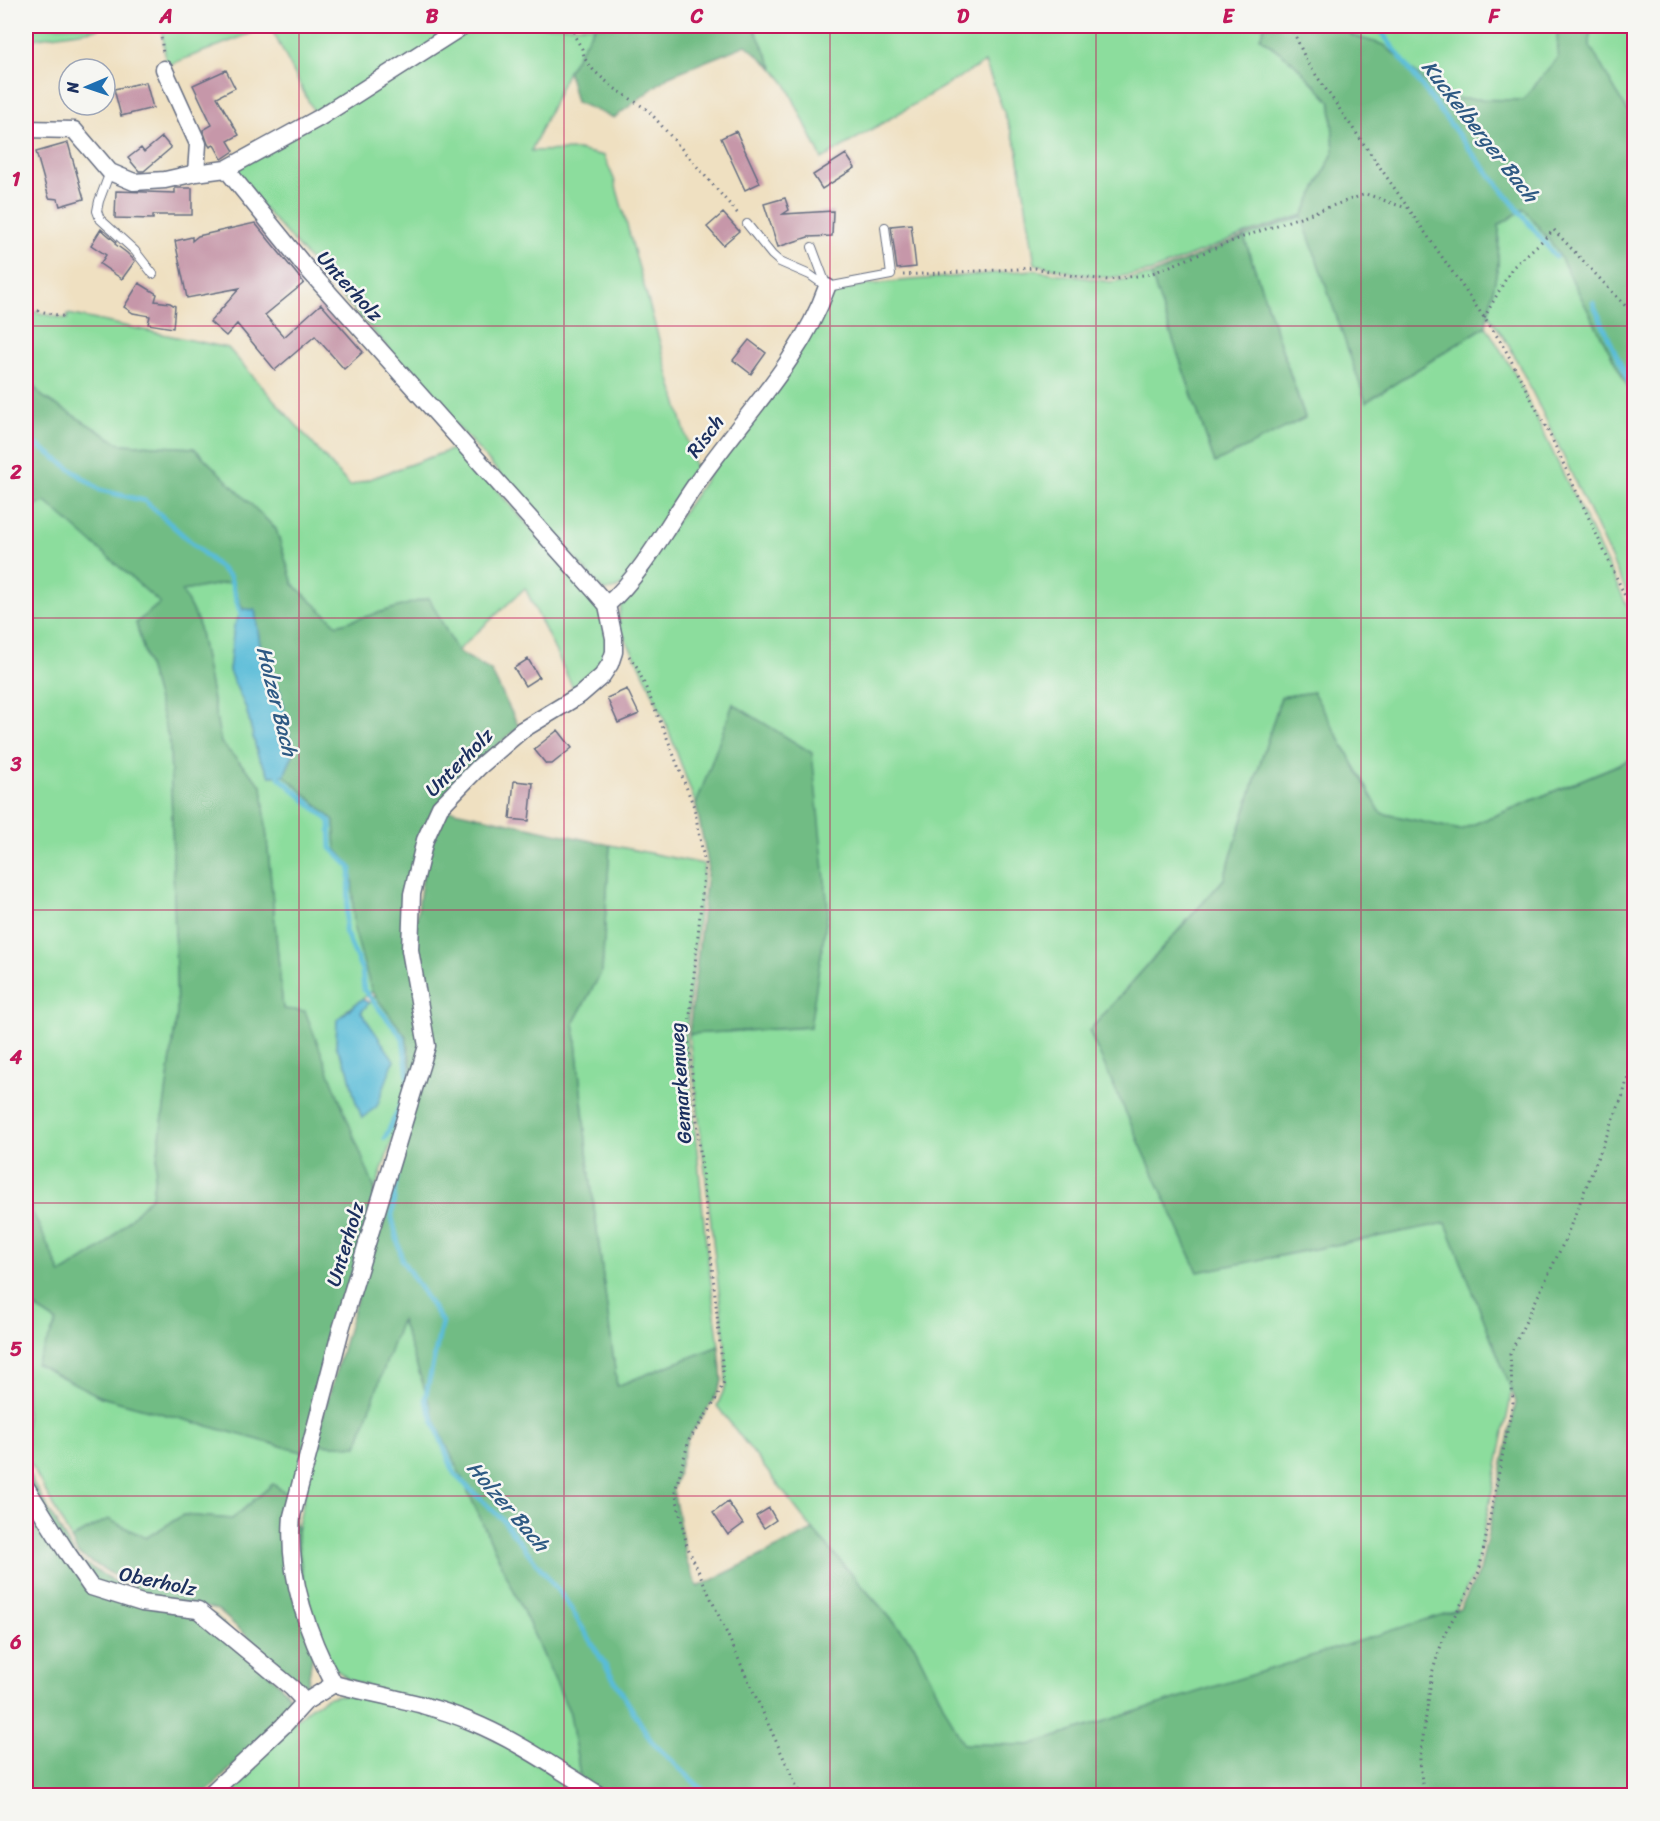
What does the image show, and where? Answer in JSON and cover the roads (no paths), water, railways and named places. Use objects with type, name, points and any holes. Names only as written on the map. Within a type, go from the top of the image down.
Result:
[{"type":"street","points":[[26,129],[74,130],[110,172],[134,182],[165,180],[226,169],[319,118],[463,26]]},
{"type":"street","points":[[164,69],[198,144],[196,173]]},
{"type":"street","name":"Unterholz","points":[[226,169],[310,272],[607,605],[613,624],[614,652],[606,670],[590,687],[522,730],[479,767],[440,807],[425,840],[412,894],[410,950],[427,1046],[341,1329],[292,1516],[290,1543],[297,1585],[318,1652],[334,1684]]},
{"type":"street","name":"Risch","points":[[607,605],[626,586],[697,482],[783,366],[818,312],[827,287]]},
{"type":"street","name":"Oberholz","points":[[26,1487],[66,1551],[92,1587],[142,1603],[198,1610],[292,1688],[305,1702]]},
{"type":"street","points":[[208,1796],[305,1702],[334,1684],[420,1704],[472,1722],[518,1744],[601,1796]]},
{"type":"lane","points":[[110,172],[99,201],[97,211],[100,219],[135,251],[153,274]]},
{"type":"lane","points":[[747,224],[771,255],[780,262],[810,275],[827,287],[891,276],[885,227]]},
{"type":"lane","points":[[812,247],[827,287]]},
{"type":"water","points":[[243,609],[255,610],[263,666],[280,691],[293,755],[284,775],[270,776],[258,756],[246,708],[229,671],[234,626]]},
{"type":"water","points":[[362,999],[369,1003],[361,1012],[394,1060],[377,1106],[362,1118],[348,1069],[336,1046],[337,1020]]},
{"type":"waterway","name":"Kuckelberger Bach","points":[[1377,26],[1466,145],[1556,257]]},
{"type":"waterway","name":"Kuckelberger Bach","points":[[1593,303],[1634,394]]},
{"type":"waterway","name":"Holzer Bach","points":[[26,437],[100,490],[145,501],[230,577],[242,619]]},
{"type":"waterway","name":"Holzer Bach","points":[[277,768],[279,777],[330,821],[331,848],[351,868],[345,931],[362,970],[364,990],[403,1038],[409,1084]]},
{"type":"waterway","name":"Holzer Bach","points":[[385,1138],[404,1098]]},
{"type":"waterway","name":"Holzer Bach","points":[[397,1169],[392,1217],[402,1260],[442,1322],[425,1399],[455,1475],[502,1519],[566,1601],[652,1742],[709,1796]]}]
